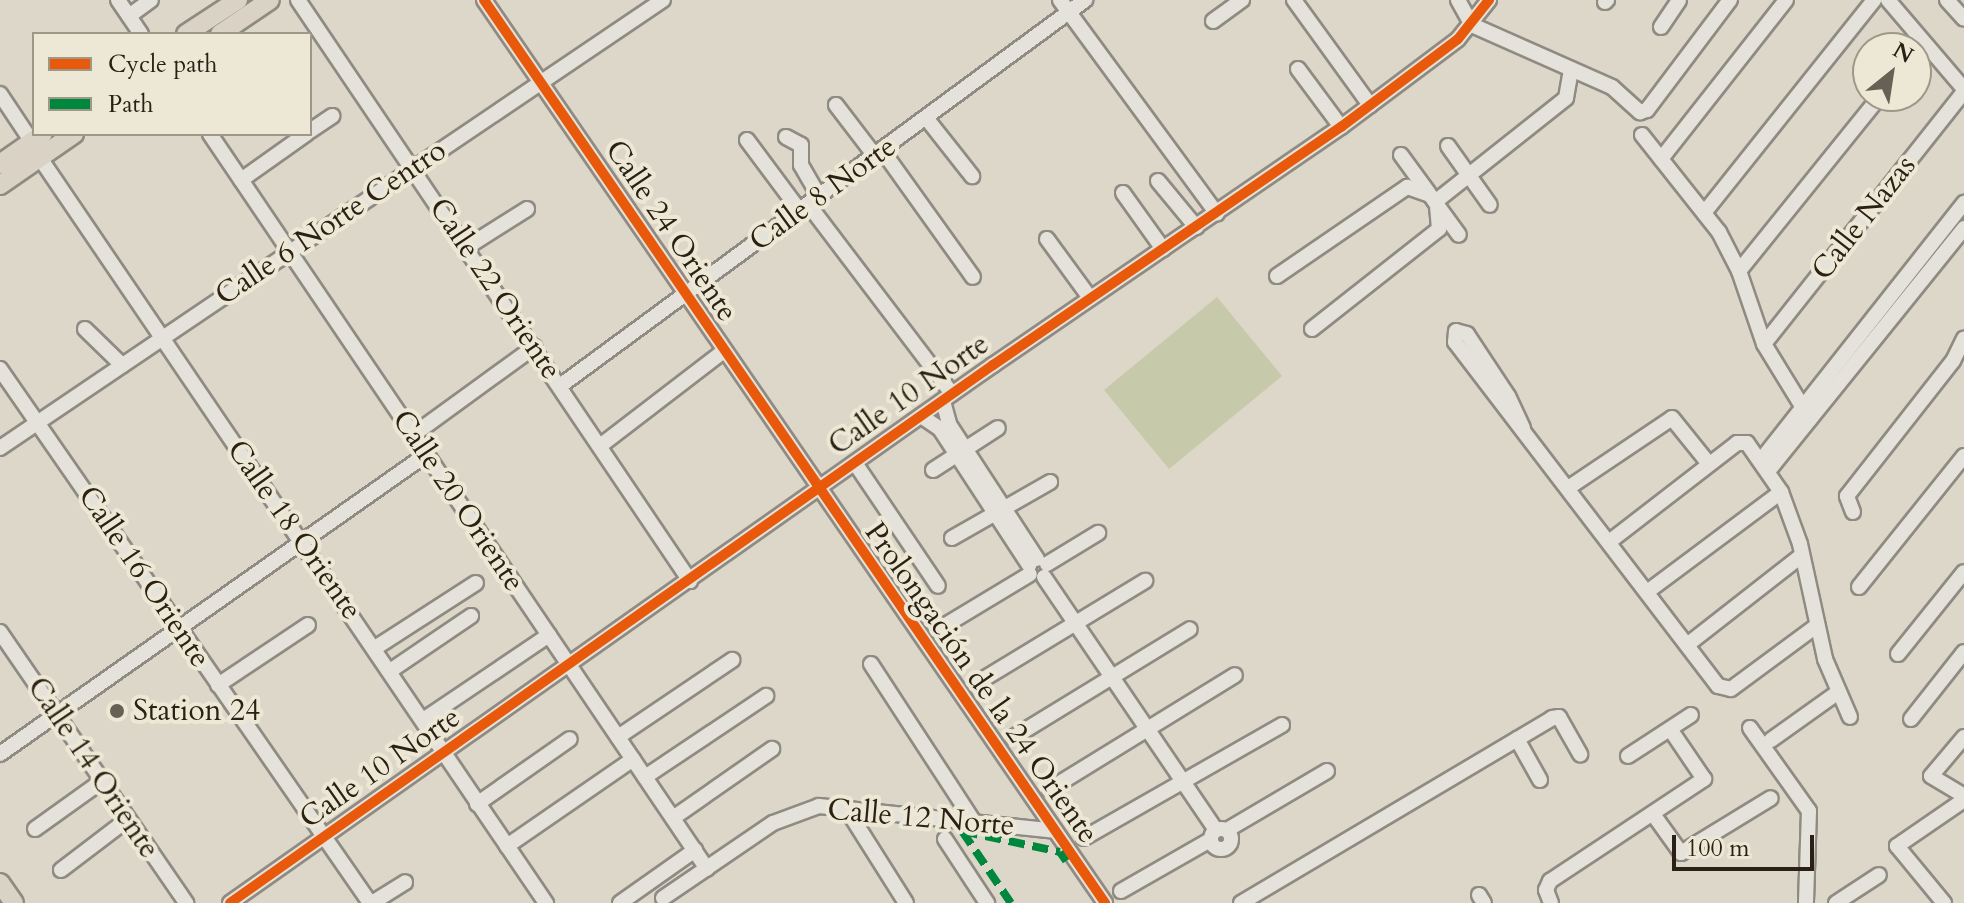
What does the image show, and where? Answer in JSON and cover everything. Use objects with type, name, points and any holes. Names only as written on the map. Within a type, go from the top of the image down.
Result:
[{"type":"main road","points":[[189,32],[238,0]]},
{"type":"main road","points":[[223,32],[270,0]]},
{"type":"main road","points":[[0,164],[38,145],[67,136]]},
{"type":"main road","points":[[0,185],[38,145]]},
{"type":"main road","points":[[0,883],[14,903]]},
{"type":"street","points":[[118,0],[140,32]]},
{"type":"street","points":[[129,16],[151,0]]},
{"type":"street","name":"Calle 22 Oriente","points":[[298,0],[414,167],[690,581]]},
{"type":"street","name":"Calle 24 Oriente","points":[[484,0],[818,489]]},
{"type":"street","name":"Calle 6 Norte Centro","points":[[0,448],[663,0]]},
{"type":"street","name":"Calle 8 Norte","points":[[560,386],[927,119],[1064,6],[1085,0]]},
{"type":"street","points":[[1213,21],[1242,0]]},
{"type":"street","points":[[1294,0],[1370,105]]},
{"type":"street","points":[[1458,0],[1472,25],[1612,87],[1640,112],[1647,110],[1730,0]]},
{"type":"street","name":"Calle 10 Norte","points":[[230,903],[947,397],[1341,127],[1472,25],[1489,0]]},
{"type":"street","points":[[1661,159],[1786,0]]},
{"type":"street","points":[[1704,213],[1874,0]]},
{"type":"street","points":[[1888,0],[1910,32]]},
{"type":"street","points":[[1947,0],[1964,19]]},
{"type":"street","points":[[1661,27],[1672,3]]},
{"type":"street","points":[[1064,6],[1217,214]]},
{"type":"street","points":[[1932,59],[1964,91]]},
{"type":"street","points":[[1298,69],[1341,127]]},
{"type":"street","points":[[1433,199],[1469,175],[1566,98],[1571,69]]},
{"type":"street","name":"Calle Nazas","points":[[1764,344],[1964,91]]},
{"type":"street","name":"Calle 18 Oriente","points":[[0,94],[38,145],[160,339],[303,539],[477,804],[546,903]]},
{"type":"street","points":[[836,105],[878,153],[973,277]]},
{"type":"street","points":[[1739,271],[1867,112]]},
{"type":"street","points":[[312,130],[332,116]]},
{"type":"street","points":[[927,119],[972,176]]},
{"type":"street","points":[[1642,135],[1704,213],[1739,271],[1764,344],[1806,413]]},
{"type":"street","name":"Calle 20 Oriente","points":[[211,136],[707,869]]},
{"type":"street","points":[[241,180],[304,136]]},
{"type":"street","points":[[786,137],[801,145],[801,165],[809,204]]},
{"type":"street","points":[[747,140],[809,204],[947,397],[949,424],[961,452]]},
{"type":"street","points":[[1448,146],[1490,205]]},
{"type":"street","points":[[1401,155],[1459,235]]},
{"type":"street","points":[[1158,181],[1196,227]]},
{"type":"street","points":[[1277,276],[1407,187],[1433,199]]},
{"type":"street","points":[[1123,193],[1163,249]]},
{"type":"street","points":[[1312,329],[1439,229],[1433,199]]},
{"type":"street","points":[[1765,465],[1964,203]]},
{"type":"street","points":[[467,247],[527,209]]},
{"type":"street","points":[[1806,413],[1964,228]]},
{"type":"street","points":[[1047,239],[1090,298]]},
{"type":"street","points":[[85,329],[122,365]]},
{"type":"street","points":[[1523,428],[1508,396],[1467,334],[1456,331],[1455,342],[1687,645],[1724,688],[1731,689],[1816,626]]},
{"type":"street","points":[[1853,512],[1847,496],[1857,478],[1953,361],[1964,338]]},
{"type":"street","points":[[413,435],[534,347]]},
{"type":"street","points":[[600,446],[724,351]]},
{"type":"street","name":"Calle 16 Oriente","points":[[0,369],[368,902]]},
{"type":"street","points":[[921,416],[940,429],[961,452],[1218,833]]},
{"type":"street","points":[[1568,488],[1672,418],[1709,464]]},
{"type":"street","points":[[933,470],[998,428]]},
{"type":"street","points":[[1609,542],[1709,464],[1742,443],[1765,465],[1781,492],[1802,555],[1816,626],[1837,693],[1850,717]]},
{"type":"street","points":[[0,754],[427,454]]},
{"type":"street","points":[[1859,587],[1964,456]]},
{"type":"street","points":[[855,463],[938,586]]},
{"type":"street","points":[[952,538],[1050,482]]},
{"type":"street","name":"Prolongación de la 24 Oriente","points":[[818,489],[1105,903]]},
{"type":"street","points":[[1647,592],[1781,492]]},
{"type":"street","points":[[939,629],[1098,533]]},
{"type":"street","points":[[1687,645],[1802,555]]},
{"type":"street","points":[[1898,654],[1964,572]]},
{"type":"street","points":[[977,683],[1145,581]]},
{"type":"street","points":[[375,648],[476,583]]},
{"type":"street","points":[[390,671],[471,616]]},
{"type":"street","points":[[218,685],[308,625]]},
{"type":"street","points":[[1014,737],[1190,629]]},
{"type":"street","name":"Calle 14 Oriente","points":[[0,632],[186,903]]},
{"type":"street","points":[[423,720],[549,635]]},
{"type":"street","points":[[1911,719],[1964,652]]},
{"type":"street","points":[[618,737],[732,660]]},
{"type":"street","points":[[871,664],[972,819]]},
{"type":"street","points":[[1050,789],[1235,675]]},
{"type":"street","points":[[1771,740],[1837,693]]},
{"type":"street","points":[[645,777],[766,696]]},
{"type":"street","points":[[1628,756],[1691,715]]},
{"type":"street","points":[[1241,903],[1559,717],[1580,754]]},
{"type":"street","points":[[1084,838],[1282,725]]},
{"type":"street","points":[[1750,728],[1809,811],[1806,903]]},
{"type":"street","points":[[1549,896],[1550,881],[1704,779],[1670,729]]},
{"type":"street","points":[[1944,903],[1897,846],[1964,798],[1931,776],[1964,737]]},
{"type":"street","points":[[477,804],[570,739]]},
{"type":"street","points":[[1517,739],[1540,780]]},
{"type":"street","points":[[673,818],[772,749]]},
{"type":"street","points":[[507,846],[633,759]]},
{"type":"street","points":[[1121,891],[1327,771]]},
{"type":"street","points":[[35,829],[102,781]]},
{"type":"street","points":[[1653,814],[1681,853],[1771,798]]},
{"type":"street","name":"Calle 12 Norte","points":[[663,898],[773,823],[819,806],[972,819],[1055,831]]},
{"type":"street","points":[[846,808],[906,903]]},
{"type":"street","points":[[61,870],[128,819]]},
{"type":"street","points":[[945,839],[987,903]]},
{"type":"street","points":[[620,903],[695,850]]},
{"type":"street","points":[[1836,903],[1879,875]]},
{"type":"street","points":[[368,902],[388,899],[405,882]]},
{"type":"green space","points":[[1217,297],[1282,376],[1169,469],[1104,390]]},
{"type":"marked path","points":[[962,831],[1060,852],[1066,861]]},
{"type":"marked path","points":[[962,831],[1011,903]]},
{"type":"cycle path","points":[[484,0],[1105,903]]},
{"type":"cycle path","points":[[230,903],[993,365],[1341,127],[1458,39],[1489,0]]},
{"type":"place","name":"Station 24","points":[[117,711]]}]
